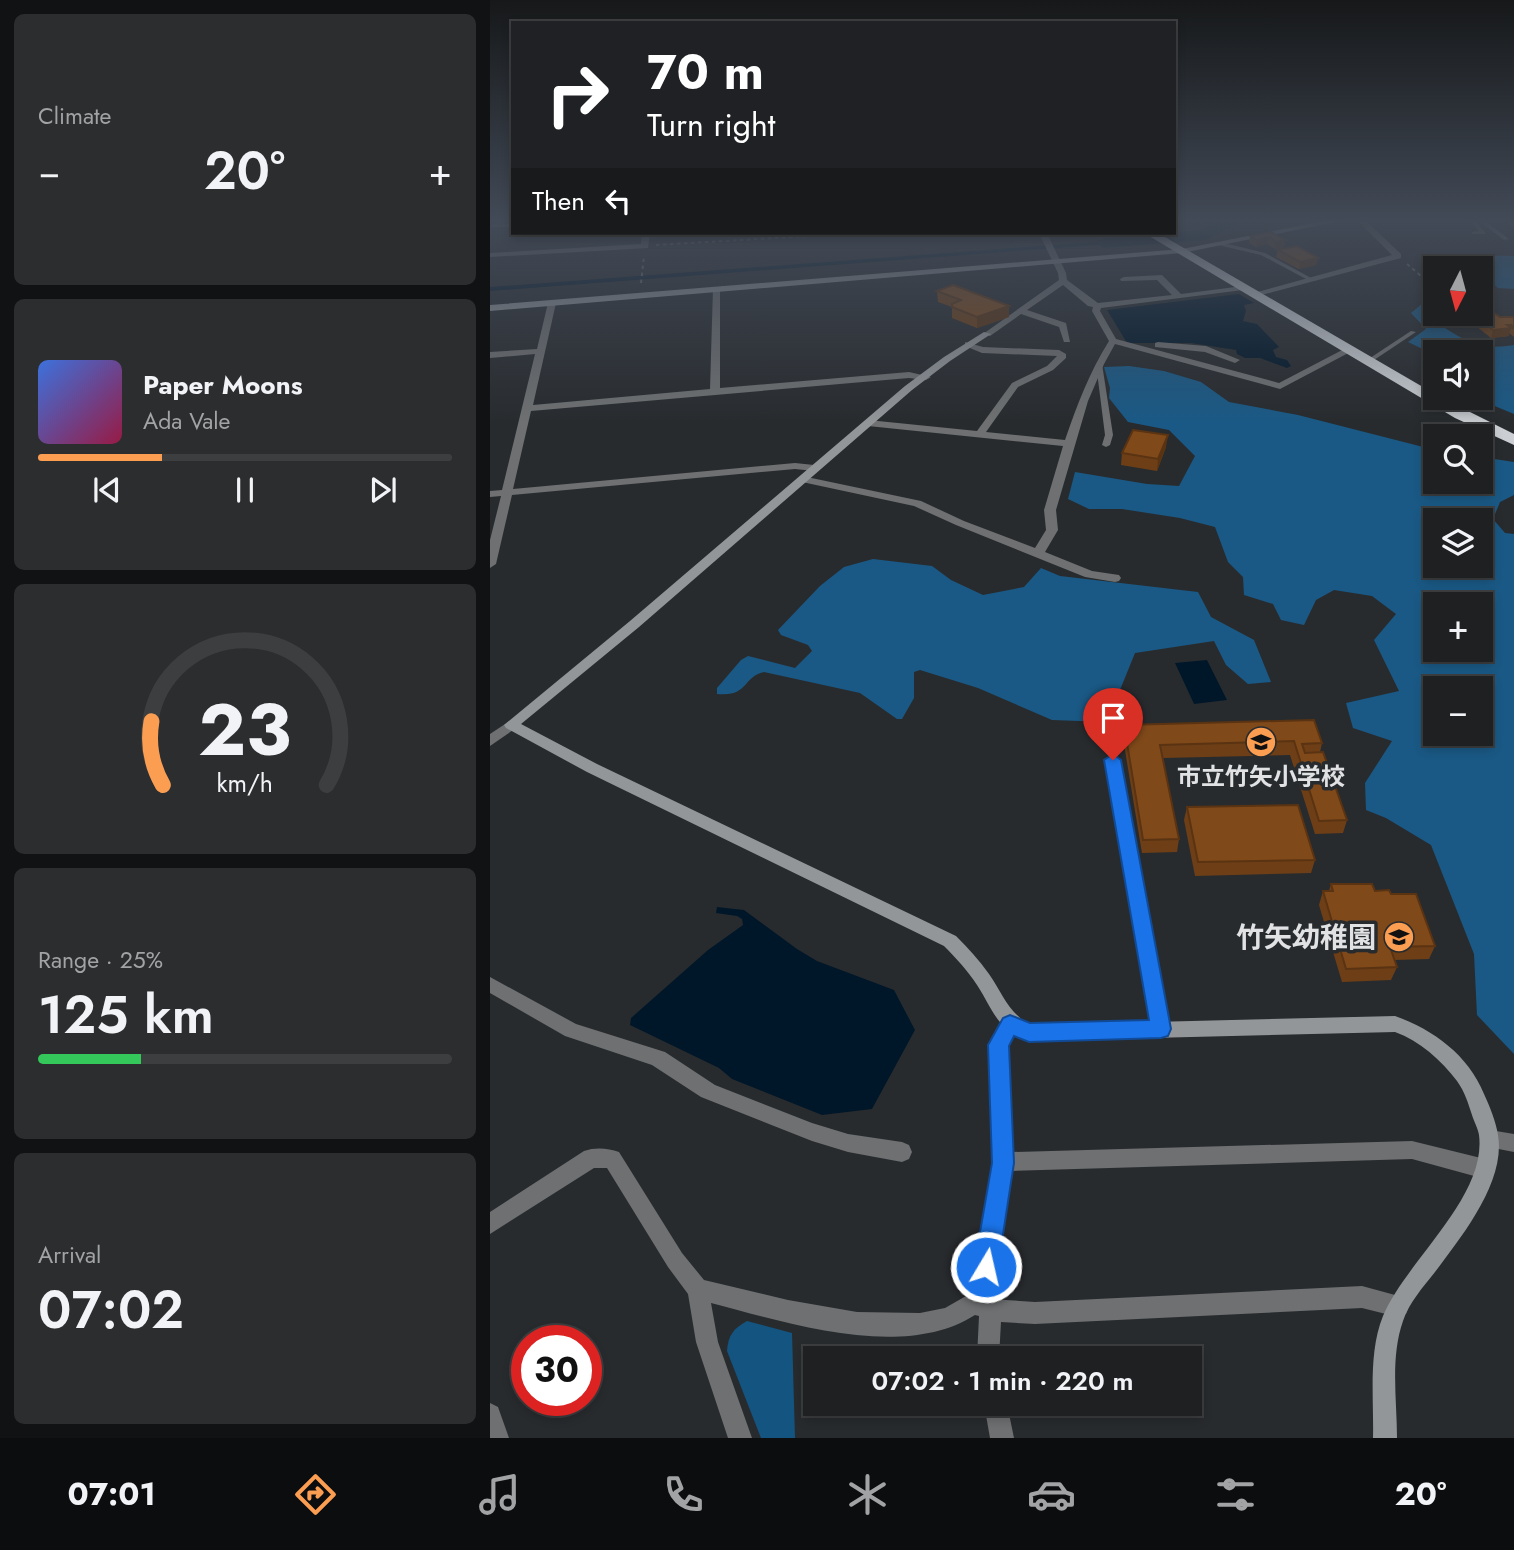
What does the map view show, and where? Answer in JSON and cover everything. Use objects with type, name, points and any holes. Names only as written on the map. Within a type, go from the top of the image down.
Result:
[{"type":"highway","points":[[1243,288],[1460,415],[1514,440]]},
{"type":"street","points":[[490,308],[738,288]]},
{"type":"street","points":[[490,741],[593,659],[868,423],[968,344],[1053,288]]},
{"type":"street","points":[[1072,288],[1098,306],[1263,288]]},
{"type":"street","points":[[1171,288],[1179,297]]},
{"type":"street","points":[[715,391],[716,290]]},
{"type":"street","points":[[490,564],[552,303]]},
{"type":"street","points":[[1098,306],[1096,311],[1117,342],[1280,386],[1349,350]]},
{"type":"street","points":[[1021,311],[1063,325],[1067,340]]},
{"type":"street","points":[[1117,342],[1206,349],[1235,360]]},
{"type":"street","points":[[1038,553],[1052,530],[1050,510],[1069,444],[1099,364],[1117,342]]},
{"type":"street","points":[[968,344],[982,350],[1059,353],[1063,356],[1049,368],[1015,385],[980,434]]},
{"type":"street","points":[[490,355],[542,351]]},
{"type":"street","points":[[529,408],[909,375],[926,377]]},
{"type":"street","points":[[868,423],[1069,444]]},
{"type":"street","points":[[490,494],[795,466],[814,468]]},
{"type":"street","points":[[802,479],[917,503],[1089,574],[1115,578]]},
{"type":"street","points":[[511,726],[950,941],[972,964],[1010,1024],[1029,1032],[1395,1024],[1416,1030],[1454,1063],[1474,1088],[1490,1139],[1485,1169],[1475,1196],[1398,1306],[1388,1332],[1385,1438]]},
{"type":"street","points":[[490,984],[571,1030],[658,1058],[708,1091],[812,1132],[848,1143],[902,1152]]},
{"type":"street","points":[[987,1346],[982,1307],[1003,1163],[998,1045],[1010,1024]]},
{"type":"street","points":[[1490,1139],[1514,1143]]},
{"type":"street","points":[[1003,1163],[1412,1150],[1485,1169]]},
{"type":"street","points":[[490,1224],[591,1158],[612,1159],[676,1260],[698,1289],[707,1342],[740,1438]]},
{"type":"street","points":[[698,1289],[839,1321],[900,1325],[946,1319],[982,1307],[1035,1312],[1362,1297],[1398,1306]]},
{"type":"street","points":[[490,1415],[497,1438]]},
{"type":"street","points":[[998,1416],[1002,1438]]},
{"type":"lane","points":[[1369,361],[1413,332]]},
{"type":"lane","points":[[1099,364],[1108,427],[1106,445]]},
{"type":"lane","points":[[1113,760],[1161,1029]]},
{"type":"shaded area","points":[[490,288],[528,288],[490,291]]},
{"type":"shaded area","points":[[1239,294],[1254,303],[1244,305],[1246,311],[1243,321],[1257,324],[1279,347],[1273,350],[1276,357],[1287,360],[1291,366],[1287,368],[1260,358],[1245,358],[1237,354],[1236,350],[1191,343],[1127,343],[1107,310]]},
{"type":"shaded area","points":[[1423,303],[1423,326],[1411,313]]},
{"type":"shaded area","points":[[1423,326],[1450,326],[1445,328],[1466,340],[1423,340],[1423,349],[1408,342],[1426,329]]},
{"type":"shaded area","points":[[1514,345],[1514,414],[1493,405],[1493,347]]},
{"type":"shaded area","points":[[1129,366],[1164,371],[1201,382],[1229,402],[1298,415],[1423,447],[1423,494],[1493,494],[1493,459],[1514,462],[1514,495],[1500,502],[1493,519],[1505,533],[1514,534],[1514,1054],[1477,1015],[1474,954],[1431,845],[1386,818],[1366,810],[1365,783],[1392,741],[1353,728],[1346,703],[1399,691],[1374,640],[1396,614],[1372,596],[1334,590],[1316,600],[1304,625],[1281,620],[1273,604],[1244,595],[1243,577],[1228,562],[1215,527],[1180,518],[1122,509],[1089,509],[1068,499],[1075,472],[1147,484],[1179,486],[1195,456],[1169,430],[1128,422],[1109,398],[1110,388],[1104,367]]},
{"type":"shaded area","points":[[873,559],[932,566],[951,580],[983,595],[1024,587],[1041,568],[1060,576],[1198,592],[1211,617],[1254,640],[1271,682],[1248,684],[1226,665],[1214,641],[1135,653],[1107,722],[1052,720],[978,688],[920,670],[914,672],[914,698],[902,719],[897,719],[860,693],[764,672],[752,678],[735,693],[717,694],[717,688],[741,660],[748,656],[795,668],[812,651],[808,645],[781,635],[778,630],[820,586],[844,567]]},
{"type":"shaded area","points":[[1207,660],[1227,700],[1194,704],[1175,663]]},
{"type":"shaded area","points":[[717,907],[744,910],[817,961],[894,990],[915,1030],[872,1109],[822,1115],[732,1079],[719,1068],[630,1025],[631,1018],[708,950],[743,925],[742,919],[737,916],[716,913]]},
{"type":"shaded area","points":[[747,1321],[792,1333],[795,1438],[761,1438],[727,1351],[732,1333]]},
{"type":"building","points":[[961,288],[1009,306],[977,317],[952,307],[952,304],[961,300],[937,291]]},
{"type":"building","points":[[1493,312],[1500,317],[1514,317],[1514,328],[1507,325],[1511,328],[1493,330],[1488,326],[1493,326]]},
{"type":"building","points":[[1133,430],[1168,435],[1158,459],[1122,453]]},
{"type":"building","points":[[1314,720],[1322,743],[1302,744],[1305,753],[1323,752],[1347,820],[1319,821],[1294,741],[1160,745],[1179,839],[1143,840],[1124,725]]},
{"type":"building","points":[[1298,805],[1315,860],[1198,862],[1187,807]]},
{"type":"building","points":[[1331,884],[1372,884],[1375,891],[1416,894],[1435,946],[1390,947],[1397,967],[1346,969],[1323,891],[1333,891]]},
{"type":"place","name":"市立竹矢小学校","points":[[1261,742]]},
{"type":"place","name":"竹矢幼稚園","points":[[1399,937]]},
{"type":"route","points":[[986,1267],[1003,1163],[998,1045],[1010,1024],[1029,1032],[1161,1029],[1113,760]]}]
